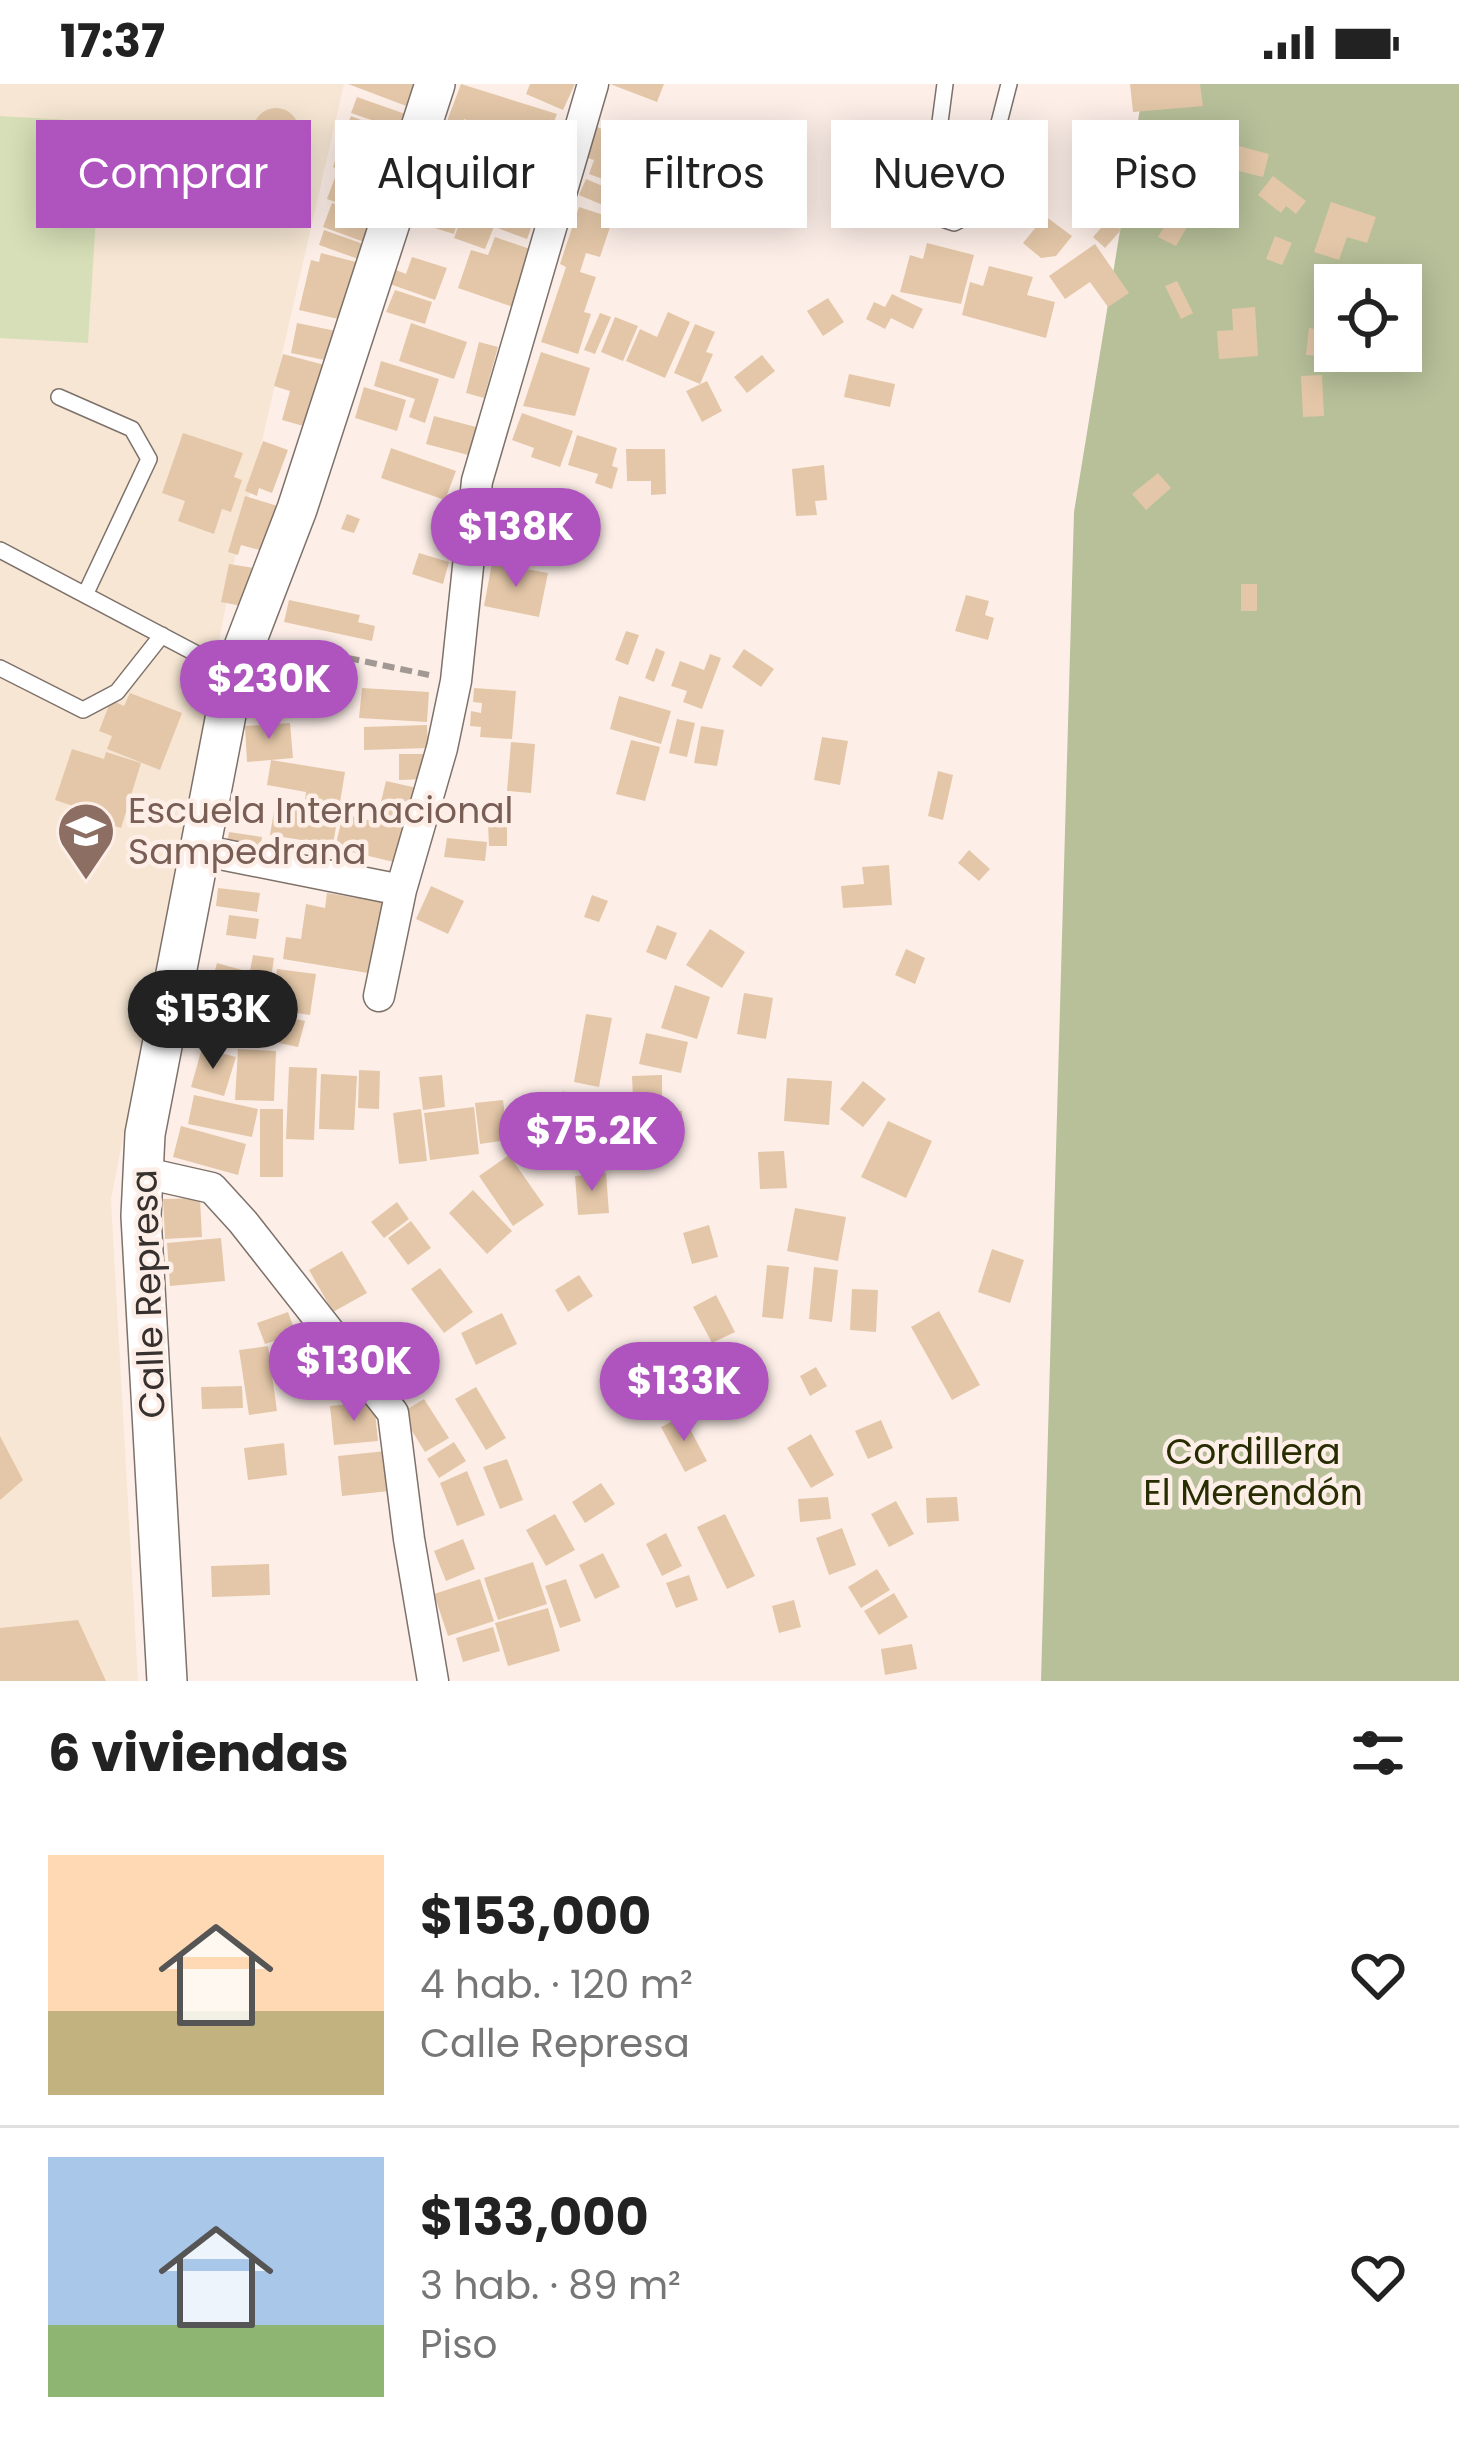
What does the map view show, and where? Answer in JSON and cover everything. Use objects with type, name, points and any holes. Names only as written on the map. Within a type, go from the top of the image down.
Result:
[{"type":"street","name":"Calle Represa","points":[[166,1681],[142,1172],[145,1134],[234,674],[297,508],[435,84]]},
{"type":"street","points":[[379,996],[401,890],[456,681],[477,482],[593,84]]},
{"type":"street","points":[[200,850],[401,890]]},
{"type":"street","points":[[142,1172],[212,1188],[393,1413],[434,1681]]},
{"type":"lane","points":[[946,84],[930,198],[935,217],[954,223],[976,212],[1009,84]]},
{"type":"lane","points":[[58,398],[132,429],[149,459],[85,595]]},
{"type":"lane","points":[[0,550],[234,674]]},
{"type":"lane","points":[[0,668],[83,710],[117,692],[163,635]]},
{"type":"path","points":[[284,644],[456,681]]},
{"type":"shaded area","name":"Escuela Internacional Sampedrana","points":[[0,84],[344,84],[311,228],[311,120],[36,120],[36,228],[311,228],[234,563],[111,1200],[138,1681],[0,1681]]},
{"type":"green space","name":"Cordillera El Merendón","points":[[1144,84],[1459,84],[1459,1681],[1041,1681],[1074,512],[1120,228],[1239,228],[1239,120],[1138,120]]},
{"type":"green space","points":[[0,116],[68,120],[36,120],[36,228],[95,228],[88,343],[0,338]]},
{"type":"building","points":[[348,84],[427,84],[417,110]]},
{"type":"building","points":[[461,84],[557,114],[555,120],[447,120]]},
{"type":"building","points":[[530,84],[575,84],[563,110],[526,94]]},
{"type":"building","points":[[610,84],[664,84],[657,102]]},
{"type":"building","points":[[1130,84],[1200,84],[1203,106],[1133,112]]},
{"type":"building","points":[[357,97],[411,116],[410,120],[371,120],[351,113]]},
{"type":"building","points":[[267,109],[293,114],[297,120],[255,120]]},
{"type":"building","points":[[597,127],[601,129],[601,178],[589,174],[594,160],[585,157]]},
{"type":"building","points":[[1239,146],[1269,154],[1263,177],[1239,171]]},
{"type":"building","points":[[1273,176],[1306,201],[1296,214],[1286,206],[1281,213],[1258,195]]},
{"type":"building","points":[[335,177],[335,202],[327,199]]},
{"type":"building","points":[[586,179],[601,185],[601,204],[579,195]]},
{"type":"building","points":[[1331,202],[1376,217],[1367,243],[1347,237],[1339,260],[1314,252]]},
{"type":"building","points":[[332,203],[335,228],[369,228],[364,242],[323,227]]},
{"type":"building","points":[[579,207],[601,214],[601,228],[610,228],[600,257],[586,253],[580,272],[596,277],[584,312],[591,314],[578,354],[541,342],[566,267],[560,264],[572,228],[577,228]]},
{"type":"building","points":[[1048,218],[1072,236],[1056,256],[1041,258],[1023,243],[1035,228],[1048,228]]},
{"type":"building","points":[[458,228],[493,228],[485,249],[454,238]]},
{"type":"building","points":[[498,228],[531,228],[527,239]]},
{"type":"building","points":[[1101,228],[1121,230],[1105,248],[1093,237]]},
{"type":"building","points":[[1164,228],[1186,228],[1176,246],[1158,237]]},
{"type":"building","points":[[324,230],[366,245],[361,260],[319,245]]},
{"type":"building","points":[[1275,236],[1292,243],[1282,265],[1266,259]]},
{"type":"building","points":[[495,237],[533,250],[513,307],[458,288],[471,250],[488,255]]},
{"type":"building","points":[[927,243],[974,255],[961,304],[900,292],[910,255],[923,259]]},
{"type":"building","points":[[1095,244],[1129,293],[1108,307],[1090,282],[1065,299],[1049,276]]},
{"type":"building","points":[[321,253],[360,263],[347,321],[299,310],[311,260],[319,262]]},
{"type":"building","points":[[412,257],[447,268],[435,300],[387,283],[391,268],[406,274]]},
{"type":"building","points":[[989,266],[1033,277],[1027,295],[1055,302],[1046,338],[962,315],[970,282],[983,286]]},
{"type":"building","points":[[1177,281],[1193,313],[1181,319],[1165,286]]},
{"type":"building","points":[[395,290],[432,302],[425,324],[386,312]]},
{"type":"building","points":[[892,294],[923,309],[913,329],[891,318],[885,329],[866,319],[874,302],[885,307]]},
{"type":"building","points":[[828,298],[844,322],[823,336],[807,311]]},
{"type":"building","points":[[1255,307],[1258,356],[1219,359],[1217,331],[1233,330],[1232,309]]},
{"type":"building","points":[[668,312],[690,322],[665,378],[626,361],[640,329],[657,337]]},
{"type":"building","points":[[600,313],[611,317],[595,354],[584,350]]},
{"type":"building","points":[[615,317],[638,326],[623,361],[601,352]]},
{"type":"building","points":[[297,323],[341,332],[334,362],[291,353]]},
{"type":"building","points":[[411,323],[467,342],[454,379],[399,361]]},
{"type":"building","points":[[695,324],[715,332],[706,352],[713,354],[700,384],[674,373]]},
{"type":"building","points":[[1309,328],[1314,329],[1314,356],[1306,355]]},
{"type":"building","points":[[479,342],[498,347],[484,398],[466,393]]},
{"type":"building","points":[[541,352],[590,368],[575,416],[523,406]]},
{"type":"building","points":[[283,354],[336,368],[318,430],[282,420],[290,391],[274,386]]},
{"type":"building","points":[[762,355],[775,371],[747,393],[734,377]]},
{"type":"building","points":[[381,361],[439,379],[425,423],[409,417],[415,399],[374,386]]},
{"type":"building","points":[[849,374],[895,384],[890,407],[844,397]]},
{"type":"building","points":[[1322,375],[1324,416],[1303,417],[1301,376]]},
{"type":"building","points":[[707,381],[722,411],[702,422],[686,391]]},
{"type":"building","points":[[364,387],[406,400],[397,431],[355,418]]},
{"type":"building","points":[[522,413],[573,431],[560,467],[531,457],[534,448],[512,440]]},
{"type":"building","points":[[434,416],[480,428],[472,456],[426,444]]},
{"type":"building","points":[[183,433],[243,453],[234,477],[242,480],[231,512],[222,509],[214,534],[178,521],[185,501],[162,493]]},
{"type":"building","points":[[577,435],[617,448],[612,489],[595,483],[598,474],[568,465]]},
{"type":"building","points":[[263,441],[288,450],[272,493],[259,488],[257,496],[245,491]]},
{"type":"building","points":[[391,448],[456,471],[445,500],[381,478]]},
{"type":"building","points":[[626,449],[665,449],[666,494],[651,495],[651,481],[627,481]]},
{"type":"building","points":[[824,465],[827,500],[815,501],[817,515],[796,516],[792,469]]},
{"type":"building","points":[[1158,473],[1171,488],[1146,510],[1132,494]]},
{"type":"building","points":[[245,496],[284,508],[270,553],[241,545],[238,555],[228,552]]},
{"type":"building","points":[[527,499],[563,508],[548,566],[494,552],[497,540],[504,541],[512,510],[524,513]]},
{"type":"building","points":[[347,514],[360,519],[354,533],[341,529]]},
{"type":"building","points":[[419,553],[449,562],[443,584],[412,574]]},
{"type":"building","points":[[492,563],[548,573],[539,617],[484,606]]},
{"type":"building","points":[[229,564],[254,568],[247,607],[221,602]]},
{"type":"building","points":[[1241,584],[1257,584],[1257,611],[1241,611]]},
{"type":"building","points":[[966,595],[989,601],[985,615],[994,618],[988,640],[955,631]]},
{"type":"building","points":[[289,600],[360,615],[358,622],[375,626],[372,641],[284,622]]},
{"type":"building","points":[[626,631],[639,635],[628,665],[615,660]]},
{"type":"building","points":[[656,648],[665,652],[654,682],[645,678]]},
{"type":"building","points":[[744,649],[774,669],[761,687],[732,667]]},
{"type":"building","points":[[710,654],[721,658],[702,709],[683,702],[687,691],[671,686],[680,661],[704,670]]},
{"type":"building","points":[[273,658],[351,664],[348,703],[308,700],[307,709],[269,706]]},
{"type":"building","points":[[362,688],[429,692],[427,722],[359,718]]},
{"type":"building","points":[[474,688],[516,691],[512,739],[480,737],[481,727],[470,726],[471,711],[481,713],[482,703],[473,702]]},
{"type":"building","points":[[130,693],[182,713],[160,770],[107,749],[112,736],[99,731],[111,700],[124,706]]},
{"type":"building","points":[[619,696],[671,711],[661,744],[610,729]]},
{"type":"building","points":[[677,719],[695,723],[687,757],[669,753]]},
{"type":"building","points":[[290,723],[293,758],[247,762],[245,726]]},
{"type":"building","points":[[427,725],[428,748],[364,750],[364,727]]},
{"type":"building","points":[[701,726],[724,730],[717,766],[694,763]]},
{"type":"building","points":[[822,737],[848,741],[840,785],[814,780]]},
{"type":"building","points":[[631,740],[660,747],[645,801],[616,794]]},
{"type":"building","points":[[511,742],[535,744],[531,793],[507,791]]},
{"type":"building","points":[[72,749],[104,759],[106,752],[141,763],[121,828],[55,800]]},
{"type":"building","points":[[399,754],[425,754],[426,779],[399,780]]},
{"type":"building","points":[[271,760],[345,772],[333,845],[270,835],[275,804],[304,809],[306,792],[267,785]]},
{"type":"building","points":[[938,771],[953,775],[943,820],[928,816]]},
{"type":"building","points":[[386,781],[417,788],[398,863],[335,848],[343,814],[376,822]]},
{"type":"building","points":[[488,823],[507,823],[507,846],[489,846]]},
{"type":"building","points":[[229,832],[262,837],[260,853],[226,849]]},
{"type":"building","points":[[447,838],[487,842],[485,861],[444,857]]},
{"type":"building","points":[[969,850],[990,869],[979,881],[958,863]]},
{"type":"building","points":[[889,865],[892,905],[843,908],[841,886],[864,884],[862,867]]},
{"type":"building","points":[[359,886],[394,892],[380,975],[283,959],[286,937],[301,939],[306,904],[325,908],[327,893],[357,898]]},
{"type":"building","points":[[431,886],[464,901],[448,934],[416,919]]},
{"type":"building","points":[[218,888],[260,893],[257,912],[216,906]]},
{"type":"building","points":[[592,895],[608,901],[599,922],[584,917]]},
{"type":"building","points":[[229,915],[259,919],[256,939],[226,935]]},
{"type":"building","points":[[657,925],[677,933],[666,960],[646,952]]},
{"type":"building","points":[[710,929],[745,952],[722,988],[686,965]]},
{"type":"building","points":[[906,949],[925,958],[915,984],[895,975]]},
{"type":"building","points":[[253,955],[274,958],[270,985],[248,982]]},
{"type":"building","points":[[217,963],[246,971],[241,991],[212,982]]},
{"type":"building","points":[[277,969],[316,974],[310,1015],[271,1009]]},
{"type":"building","points":[[675,985],[710,997],[697,1039],[661,1028]]},
{"type":"building","points":[[216,988],[249,1000],[234,1040],[201,1028]]},
{"type":"building","points":[[744,993],[773,998],[766,1039],[737,1034]]},
{"type":"building","points":[[251,1009],[305,1021],[298,1047],[246,1036]]},
{"type":"building","points":[[586,1014],[612,1018],[599,1087],[574,1082]]},
{"type":"building","points":[[646,1033],[688,1042],[681,1073],[639,1064]]},
{"type":"building","points":[[202,1048],[236,1057],[224,1096],[191,1087]]},
{"type":"building","points":[[238,1049],[276,1051],[274,1101],[235,1100]]},
{"type":"building","points":[[289,1067],[317,1068],[314,1140],[286,1139]]},
{"type":"building","points":[[359,1070],[380,1071],[379,1109],[358,1108]]},
{"type":"building","points":[[321,1074],[357,1076],[354,1130],[319,1129]]},
{"type":"building","points":[[442,1075],[445,1107],[423,1110],[419,1077]]},
{"type":"building","points":[[662,1075],[662,1098],[633,1099],[632,1076]]},
{"type":"building","points":[[787,1078],[832,1081],[829,1125],[784,1121]]},
{"type":"building","points":[[863,1081],[886,1099],[863,1127],[840,1109]]},
{"type":"building","points":[[564,1091],[586,1137],[559,1150],[537,1104]]},
{"type":"building","points":[[194,1095],[258,1109],[252,1137],[188,1124]]},
{"type":"building","points":[[503,1100],[508,1140],[480,1144],[475,1103]]},
{"type":"building","points":[[640,1101],[643,1134],[624,1136],[621,1103]]},
{"type":"building","points":[[474,1107],[479,1154],[430,1160],[424,1113]]},
{"type":"building","points":[[260,1109],[283,1109],[283,1177],[260,1177]]},
{"type":"building","points":[[421,1109],[427,1161],[399,1164],[393,1113]]},
{"type":"building","points":[[652,1111],[682,1111],[682,1138],[652,1138]]},
{"type":"building","points":[[616,1114],[620,1151],[593,1154],[588,1117]]},
{"type":"building","points":[[888,1121],[932,1141],[906,1198],[861,1177]]},
{"type":"building","points":[[181,1126],[246,1144],[238,1175],[173,1157]]},
{"type":"building","points":[[784,1151],[787,1188],[760,1189],[758,1152]]},
{"type":"building","points":[[509,1155],[544,1205],[513,1226],[479,1176]]},
{"type":"building","points":[[606,1173],[609,1213],[578,1215],[575,1176]]},
{"type":"building","points":[[473,1190],[512,1231],[487,1254],[449,1213]]},
{"type":"building","points":[[200,1198],[202,1237],[165,1239],[163,1199]]},
{"type":"building","points":[[397,1202],[409,1219],[384,1238],[371,1222]]},
{"type":"building","points":[[795,1208],[846,1217],[838,1261],[787,1251]]},
{"type":"building","points":[[411,1221],[431,1248],[408,1265],[388,1238]]},
{"type":"building","points":[[709,1225],[718,1257],[692,1264],[683,1233]]},
{"type":"building","points":[[221,1238],[225,1281],[170,1286],[167,1243]]},
{"type":"building","points":[[992,1249],[1024,1260],[1010,1303],[978,1292]]},
{"type":"building","points":[[342,1251],[367,1293],[333,1312],[309,1270]]},
{"type":"building","points":[[767,1265],[789,1267],[783,1319],[762,1317]]},
{"type":"building","points":[[814,1267],[838,1270],[832,1322],[809,1319]]},
{"type":"building","points":[[440,1268],[473,1312],[444,1333],[411,1289]]},
{"type":"building","points":[[579,1275],[593,1296],[568,1312],[555,1290]]},
{"type":"building","points":[[852,1289],[878,1290],[876,1332],[850,1330]]},
{"type":"building","points":[[716,1295],[735,1332],[712,1343],[693,1307]]},
{"type":"building","points":[[939,1311],[980,1385],[952,1400],[911,1327]]},
{"type":"building","points":[[288,1312],[296,1334],[265,1344],[257,1323]]},
{"type":"building","points":[[502,1313],[517,1344],[476,1365],[461,1333]]},
{"type":"building","points":[[268,1346],[277,1411],[249,1415],[239,1350]]},
{"type":"building","points":[[816,1367],[827,1386],[810,1396],[800,1376]]},
{"type":"building","points":[[667,1373],[682,1399],[663,1410],[648,1383]]},
{"type":"building","points":[[242,1386],[243,1408],[202,1409],[201,1387]]},
{"type":"building","points":[[476,1387],[506,1438],[486,1450],[455,1399]]},
{"type":"building","points":[[424,1399],[449,1438],[425,1452],[401,1413]]},
{"type":"building","points":[[374,1402],[378,1441],[334,1445],[330,1406]]},
{"type":"building","points":[[683,1416],[707,1461],[685,1472],[661,1427]]},
{"type":"building","points":[[881,1420],[893,1448],[868,1459],[855,1431]]},
{"type":"building","points":[[811,1434],[834,1475],[811,1488],[787,1448]]},
{"type":"building","points":[[0,1436],[23,1480],[0,1500]]},
{"type":"building","points":[[454,1442],[466,1461],[439,1478],[427,1459]]},
{"type":"building","points":[[284,1443],[287,1475],[248,1480],[244,1448]]},
{"type":"building","points":[[386,1451],[390,1491],[342,1496],[338,1456]]},
{"type":"building","points":[[507,1459],[523,1500],[500,1509],[483,1467]]},
{"type":"building","points":[[467,1471],[485,1515],[457,1526],[440,1483]]},
{"type":"building","points":[[601,1483],[615,1504],[585,1523],[572,1502]]},
{"type":"building","points":[[828,1497],[831,1519],[800,1522],[798,1499]]},
{"type":"building","points":[[957,1497],[959,1521],[927,1523],[926,1498]]},
{"type":"building","points":[[896,1501],[914,1534],[889,1547],[871,1514]]},
{"type":"building","points":[[555,1514],[575,1550],[546,1566],[526,1530]]},
{"type":"building","points":[[725,1514],[755,1576],[727,1589],[697,1527]]},
{"type":"building","points":[[842,1528],[856,1565],[829,1575],[816,1538]]},
{"type":"building","points":[[666,1533],[682,1566],[662,1576],[646,1544]]},
{"type":"building","points":[[463,1539],[475,1569],[446,1581],[434,1551]]},
{"type":"building","points":[[603,1553],[620,1587],[595,1599],[579,1565]]},
{"type":"building","points":[[533,1562],[547,1604],[498,1620],[484,1578]]},
{"type":"building","points":[[269,1564],[270,1595],[212,1597],[211,1566]]},
{"type":"building","points":[[877,1569],[890,1590],[861,1608],[848,1587]]},
{"type":"building","points":[[689,1575],[698,1600],[676,1608],[666,1583]]},
{"type":"building","points":[[480,1579],[494,1621],[448,1636],[434,1594]]},
{"type":"building","points":[[566,1579],[581,1621],[560,1628],[545,1586]]},
{"type":"building","points":[[894,1593],[908,1617],[879,1635],[864,1611]]},
{"type":"building","points":[[794,1600],[801,1627],[779,1633],[772,1606]]},
{"type":"building","points":[[548,1608],[560,1651],[508,1666],[495,1623]]},
{"type":"building","points":[[78,1620],[106,1681],[0,1681],[0,1628]]},
{"type":"building","points":[[493,1627],[500,1651],[463,1662],[456,1638]]},
{"type":"building","points":[[912,1644],[917,1669],[885,1675],[881,1649]]},
{"type":"place","name":"Escuela Internacional Sampedrana","points":[[86,882]]}]
